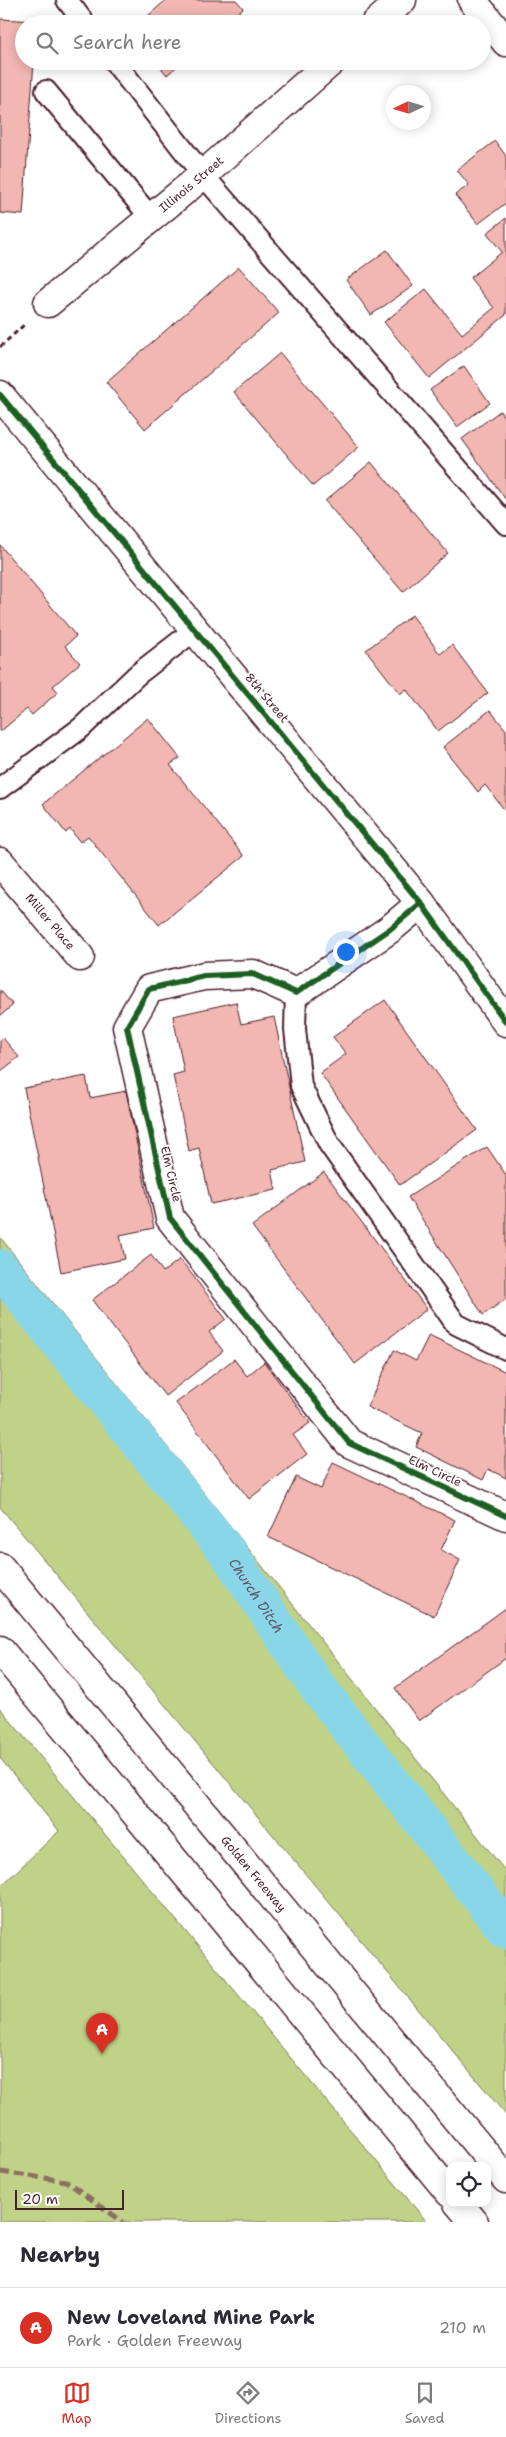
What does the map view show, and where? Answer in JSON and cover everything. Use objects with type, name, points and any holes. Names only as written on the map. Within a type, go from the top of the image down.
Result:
[{"type":"main road","points":[[385,15],[402,0]]},
{"type":"main road","points":[[472,0],[484,15]]},
{"type":"main road","points":[[491,23],[506,42]]},
{"type":"main road","name":"Illinois Street","points":[[48,303],[203,175],[322,70]]},
{"type":"main road","name":"8th Street","points":[[0,395],[196,629],[421,904],[506,1022]]},
{"type":"main road","name":"Miller Place","points":[[0,862],[80,957]]},
{"type":"main road","points":[[296,993],[390,929],[421,904]]},
{"type":"main road","name":"Elm Circle","points":[[296,993],[253,974],[204,976],[150,989],[127,1027],[170,1218],[349,1443],[506,1516]]},
{"type":"main road","name":"Golden Freeway","points":[[0,1567],[506,2179]]},
{"type":"main road","points":[[0,1650],[446,2188]]},
{"type":"main road","points":[[461,2207],[474,2222]]},
{"type":"lane","points":[[67,0],[78,15]]},
{"type":"lane","points":[[121,70],[203,175],[506,524]]},
{"type":"lane","points":[[46,91],[151,218]]},
{"type":"lane","points":[[0,788],[81,728],[138,674],[196,629]]},
{"type":"lane","points":[[296,993],[294,1029],[301,1086],[329,1144],[456,1324],[506,1349]]},
{"type":"green space","points":[[0,1237],[506,1872],[506,2115],[0,1507]]},
{"type":"green space","points":[[0,1708],[427,2222],[0,2222],[0,1887],[59,1831],[0,1758]]},
{"type":"building","points":[[166,0],[236,0],[243,8],[236,15],[149,15]]},
{"type":"building","points":[[0,19],[15,20],[15,70],[33,70],[23,215],[0,213]]},
{"type":"building","points":[[163,70],[173,70],[167,75]]},
{"type":"building","points":[[495,141],[506,156],[506,203],[478,224],[455,195],[469,185],[457,170]]},
{"type":"building","points":[[506,218],[506,315],[429,378],[384,322],[426,289],[462,334],[494,308],[470,278],[502,252],[487,233]]},
{"type":"building","points":[[387,250],[413,286],[371,315],[346,280]]},
{"type":"building","points":[[239,267],[279,313],[145,429],[106,382]]},
{"type":"building","points":[[280,353],[359,447],[313,486],[234,392]]},
{"type":"building","points":[[464,366],[490,403],[457,427],[430,390]]},
{"type":"building","points":[[500,411],[506,420],[506,500],[462,439]]},
{"type":"building","points":[[371,462],[448,553],[403,592],[325,501]]},
{"type":"building","points":[[0,545],[76,636],[65,646],[80,663],[53,686],[58,692],[32,715],[27,709],[0,732]]},
{"type":"building","points":[[412,615],[440,654],[452,645],[488,693],[438,731],[406,689],[400,694],[366,650]]},
{"type":"building","points":[[490,710],[506,730],[506,812],[485,785],[478,792],[443,747]]},
{"type":"building","points":[[148,718],[180,758],[170,765],[244,856],[159,925],[88,836],[80,842],[70,829],[66,833],[43,804]]},
{"type":"building","points":[[0,990],[13,1005],[0,1016]]},
{"type":"building","points":[[385,1000],[477,1130],[400,1185],[320,1073],[346,1054],[333,1037]]},
{"type":"building","points":[[236,1002],[241,1024],[274,1017],[305,1162],[272,1170],[276,1190],[211,1204],[199,1148],[189,1151],[173,1075],[184,1072],[173,1016]]},
{"type":"building","points":[[3,1038],[19,1057],[0,1072],[0,1040]]},
{"type":"building","points":[[86,1076],[90,1098],[126,1091],[154,1228],[120,1235],[125,1259],[61,1272],[24,1088]]},
{"type":"building","points":[[487,1147],[506,1175],[506,1299],[483,1315],[408,1197]]},
{"type":"building","points":[[324,1172],[427,1309],[355,1364],[252,1226]]},
{"type":"building","points":[[151,1255],[163,1272],[180,1259],[226,1319],[209,1332],[223,1351],[165,1396],[92,1300]]},
{"type":"building","points":[[429,1335],[506,1372],[506,1478],[488,1469],[483,1480],[416,1447],[422,1433],[367,1407],[394,1350],[416,1361]]},
{"type":"building","points":[[234,1359],[247,1376],[264,1362],[310,1423],[293,1435],[307,1454],[249,1499],[176,1403]]},
{"type":"building","points":[[333,1462],[455,1520],[441,1550],[460,1560],[434,1616],[268,1537],[296,1477],[321,1489]]},
{"type":"building","points":[[506,1608],[506,1658],[419,1721],[395,1688]]},
{"type":"waterway","name":"Church Ditch","points":[[0,1268],[228,1553],[316,1685],[506,1930]]},
{"type":"marked path","points":[[0,2172],[66,2181],[123,2222]]},
{"type":"cycle path","points":[[0,395],[421,903],[506,1022]]},
{"type":"cycle path","points":[[421,903],[390,929],[296,993],[253,974],[204,976],[149,989],[127,1027],[170,1218],[349,1443],[506,1516]]},
{"type":"place","name":"New Loveland Mine Park","points":[[102,2054]]}]
